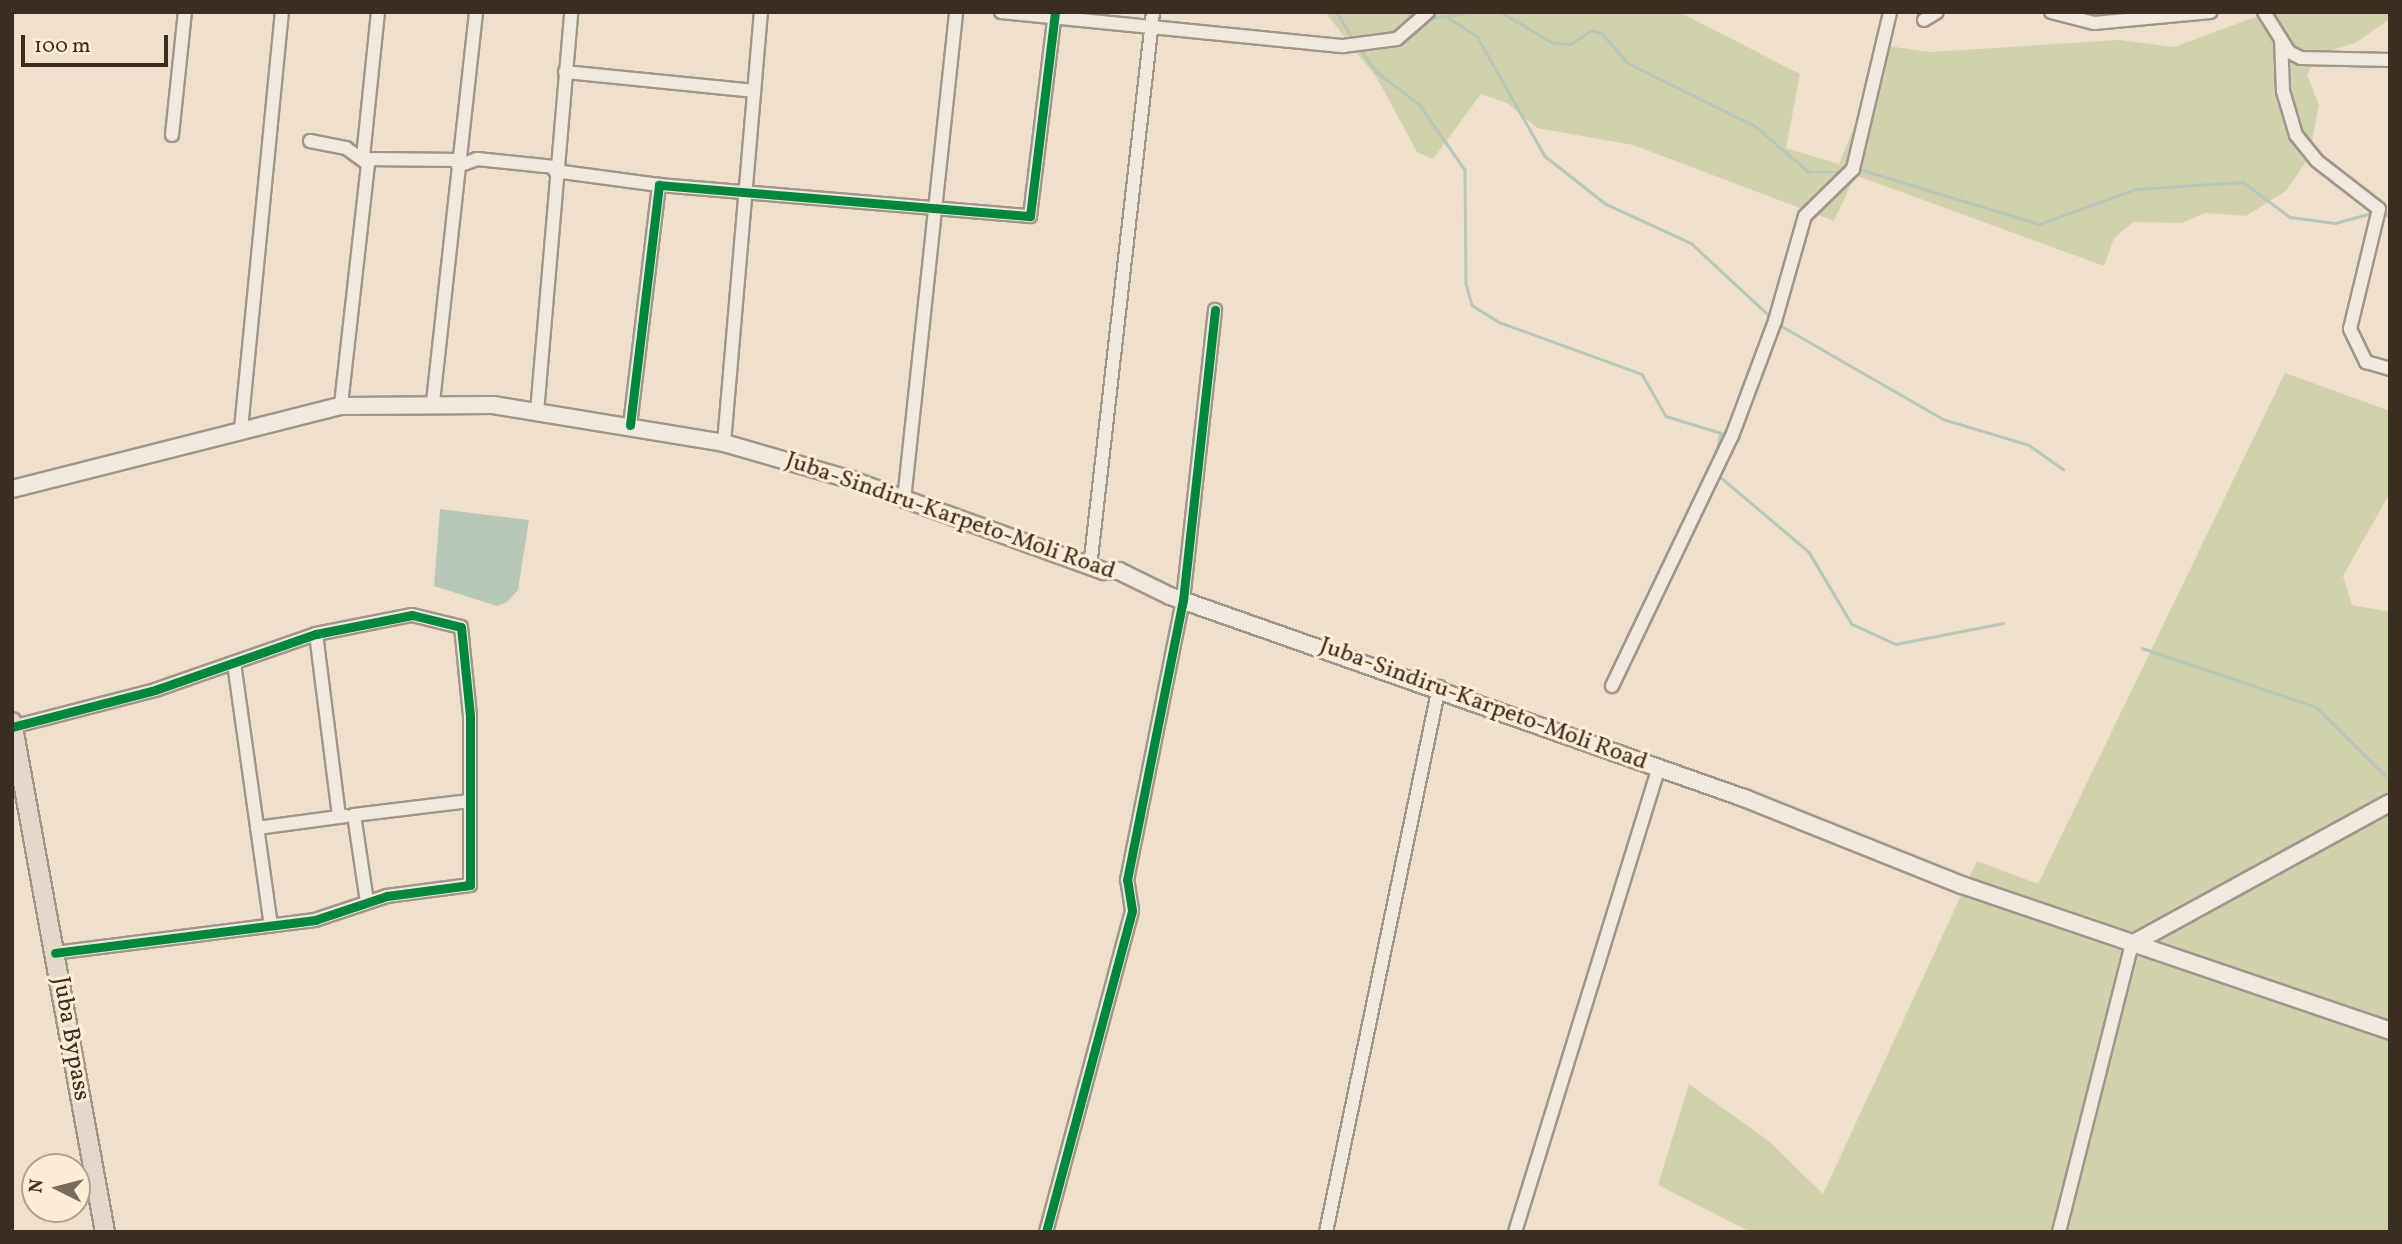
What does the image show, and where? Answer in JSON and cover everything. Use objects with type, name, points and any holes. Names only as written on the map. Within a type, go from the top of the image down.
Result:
[{"type":"main road","name":"Juba-Sindiru-Karpeto-Moli Road","points":[[12,489],[241,429],[341,406],[433,402],[537,412],[630,425],[724,443],[904,500],[1090,567],[1119,571],[1184,600],[1439,687],[2132,944],[2390,1031]]},
{"type":"main road","name":"Juba Bypass","points":[[13,726],[105,1232]]},
{"type":"main road","points":[[2132,944],[2390,803]]},
{"type":"street","points":[[172,135],[184,12]]},
{"type":"street","points":[[241,429],[282,12]]},
{"type":"street","points":[[341,406],[378,12]]},
{"type":"street","points":[[433,402],[476,12]]},
{"type":"street","points":[[537,412],[555,169],[571,12]]},
{"type":"street","points":[[724,443],[761,12]]},
{"type":"street","points":[[904,500],[956,12]]},
{"type":"street","points":[[1001,12],[1054,15],[1151,30],[1375,46],[1397,38],[1428,12]]},
{"type":"street","points":[[1090,567],[1153,12]]},
{"type":"street","points":[[1612,686],[1732,436],[1805,216],[1853,169],[1890,12]]},
{"type":"street","points":[[1924,20],[1937,12]]},
{"type":"street","points":[[2051,12],[2094,23],[2210,12]]},
{"type":"street","points":[[2264,12],[2281,39],[2301,58],[2390,60]]},
{"type":"street","points":[[310,141],[364,158],[459,163],[484,159],[659,185],[1030,216],[1054,15]]},
{"type":"street","points":[[2281,39],[2283,91],[2296,135],[2317,161],[2379,209],[2350,330],[2366,362],[2390,369]]},
{"type":"street","points":[[565,72],[754,91]]},
{"type":"street","points":[[630,425],[659,185]]},
{"type":"street","points":[[1046,1232],[1132,910],[1127,880],[1184,600],[1215,310]]},
{"type":"street","points":[[13,726],[234,663],[316,634],[412,615],[461,627],[470,715],[470,885],[367,902],[315,920],[55,953]]},
{"type":"street","points":[[316,634],[339,816]]},
{"type":"street","points":[[234,663],[271,925]]},
{"type":"street","points":[[1326,1232],[1439,687]]},
{"type":"street","points":[[1515,1232],[1659,768]]},
{"type":"street","points":[[257,828],[468,801]]},
{"type":"street","points":[[354,815],[367,902]]},
{"type":"street","points":[[2059,1232],[2132,944]]},
{"type":"green space","points":[[1325,12],[1679,12],[1800,74],[1786,148],[1839,164],[1887,46],[1931,52],[2119,40],[2174,47],[2269,12],[2390,12],[2390,19],[2355,43],[2318,54],[2307,75],[2319,105],[2309,157],[2286,191],[2246,216],[2205,213],[2182,223],[2133,222],[2114,238],[2104,266],[1855,175],[1834,221],[1633,145],[1537,128],[1507,103],[1481,94],[1433,159],[1417,152],[1377,78]]},
{"type":"green space","points":[[2285,373],[2390,411],[2390,493],[2343,576],[2352,605],[2390,612],[2390,1232],[1751,1232],[1658,1185],[1689,1084],[1769,1141],[1823,1194],[1977,861],[2038,884]]},
{"type":"shaded area","points":[[440,509],[529,520],[518,590],[507,602],[497,606],[434,586]]},
{"type":"waterway","points":[[1337,12],[1354,41]]},
{"type":"waterway","points":[[1405,12],[1416,17]]},
{"type":"waterway","points":[[1426,19],[1471,12]]},
{"type":"waterway","points":[[1501,12],[1553,43],[1571,44],[1591,30],[1602,33],[1628,63],[1755,126],[1809,172],[1842,172]]},
{"type":"waterway","points":[[1449,18],[1477,36],[1545,156],[1606,204],[1691,243],[1771,317]]},
{"type":"waterway","points":[[1360,49],[1377,72],[1419,104],[1465,170],[1466,284],[1472,305],[1499,322],[1642,374],[1666,416],[1721,433],[1716,457]]},
{"type":"waterway","points":[[1859,169],[2039,224],[2136,189],[2243,182],[2290,217],[2335,223],[2372,213]]},
{"type":"waterway","points":[[2384,212],[2390,217]]},
{"type":"waterway","points":[[1778,324],[1943,419],[2029,445],[2063,469]]},
{"type":"waterway","points":[[1718,475],[1809,552],[1852,624],[1896,644],[2003,623]]},
{"type":"waterway","points":[[2142,648],[2316,707],[2385,775]]},
{"type":"cycle path","points":[[630,425],[659,185],[1030,216],[1055,12]]},
{"type":"cycle path","points":[[1046,1232],[1132,910],[1127,880],[1183,600],[1215,310]]},
{"type":"cycle path","points":[[12,727],[155,690],[316,634],[412,615],[461,627],[470,715],[470,885],[387,896],[315,920],[55,953]]}]
